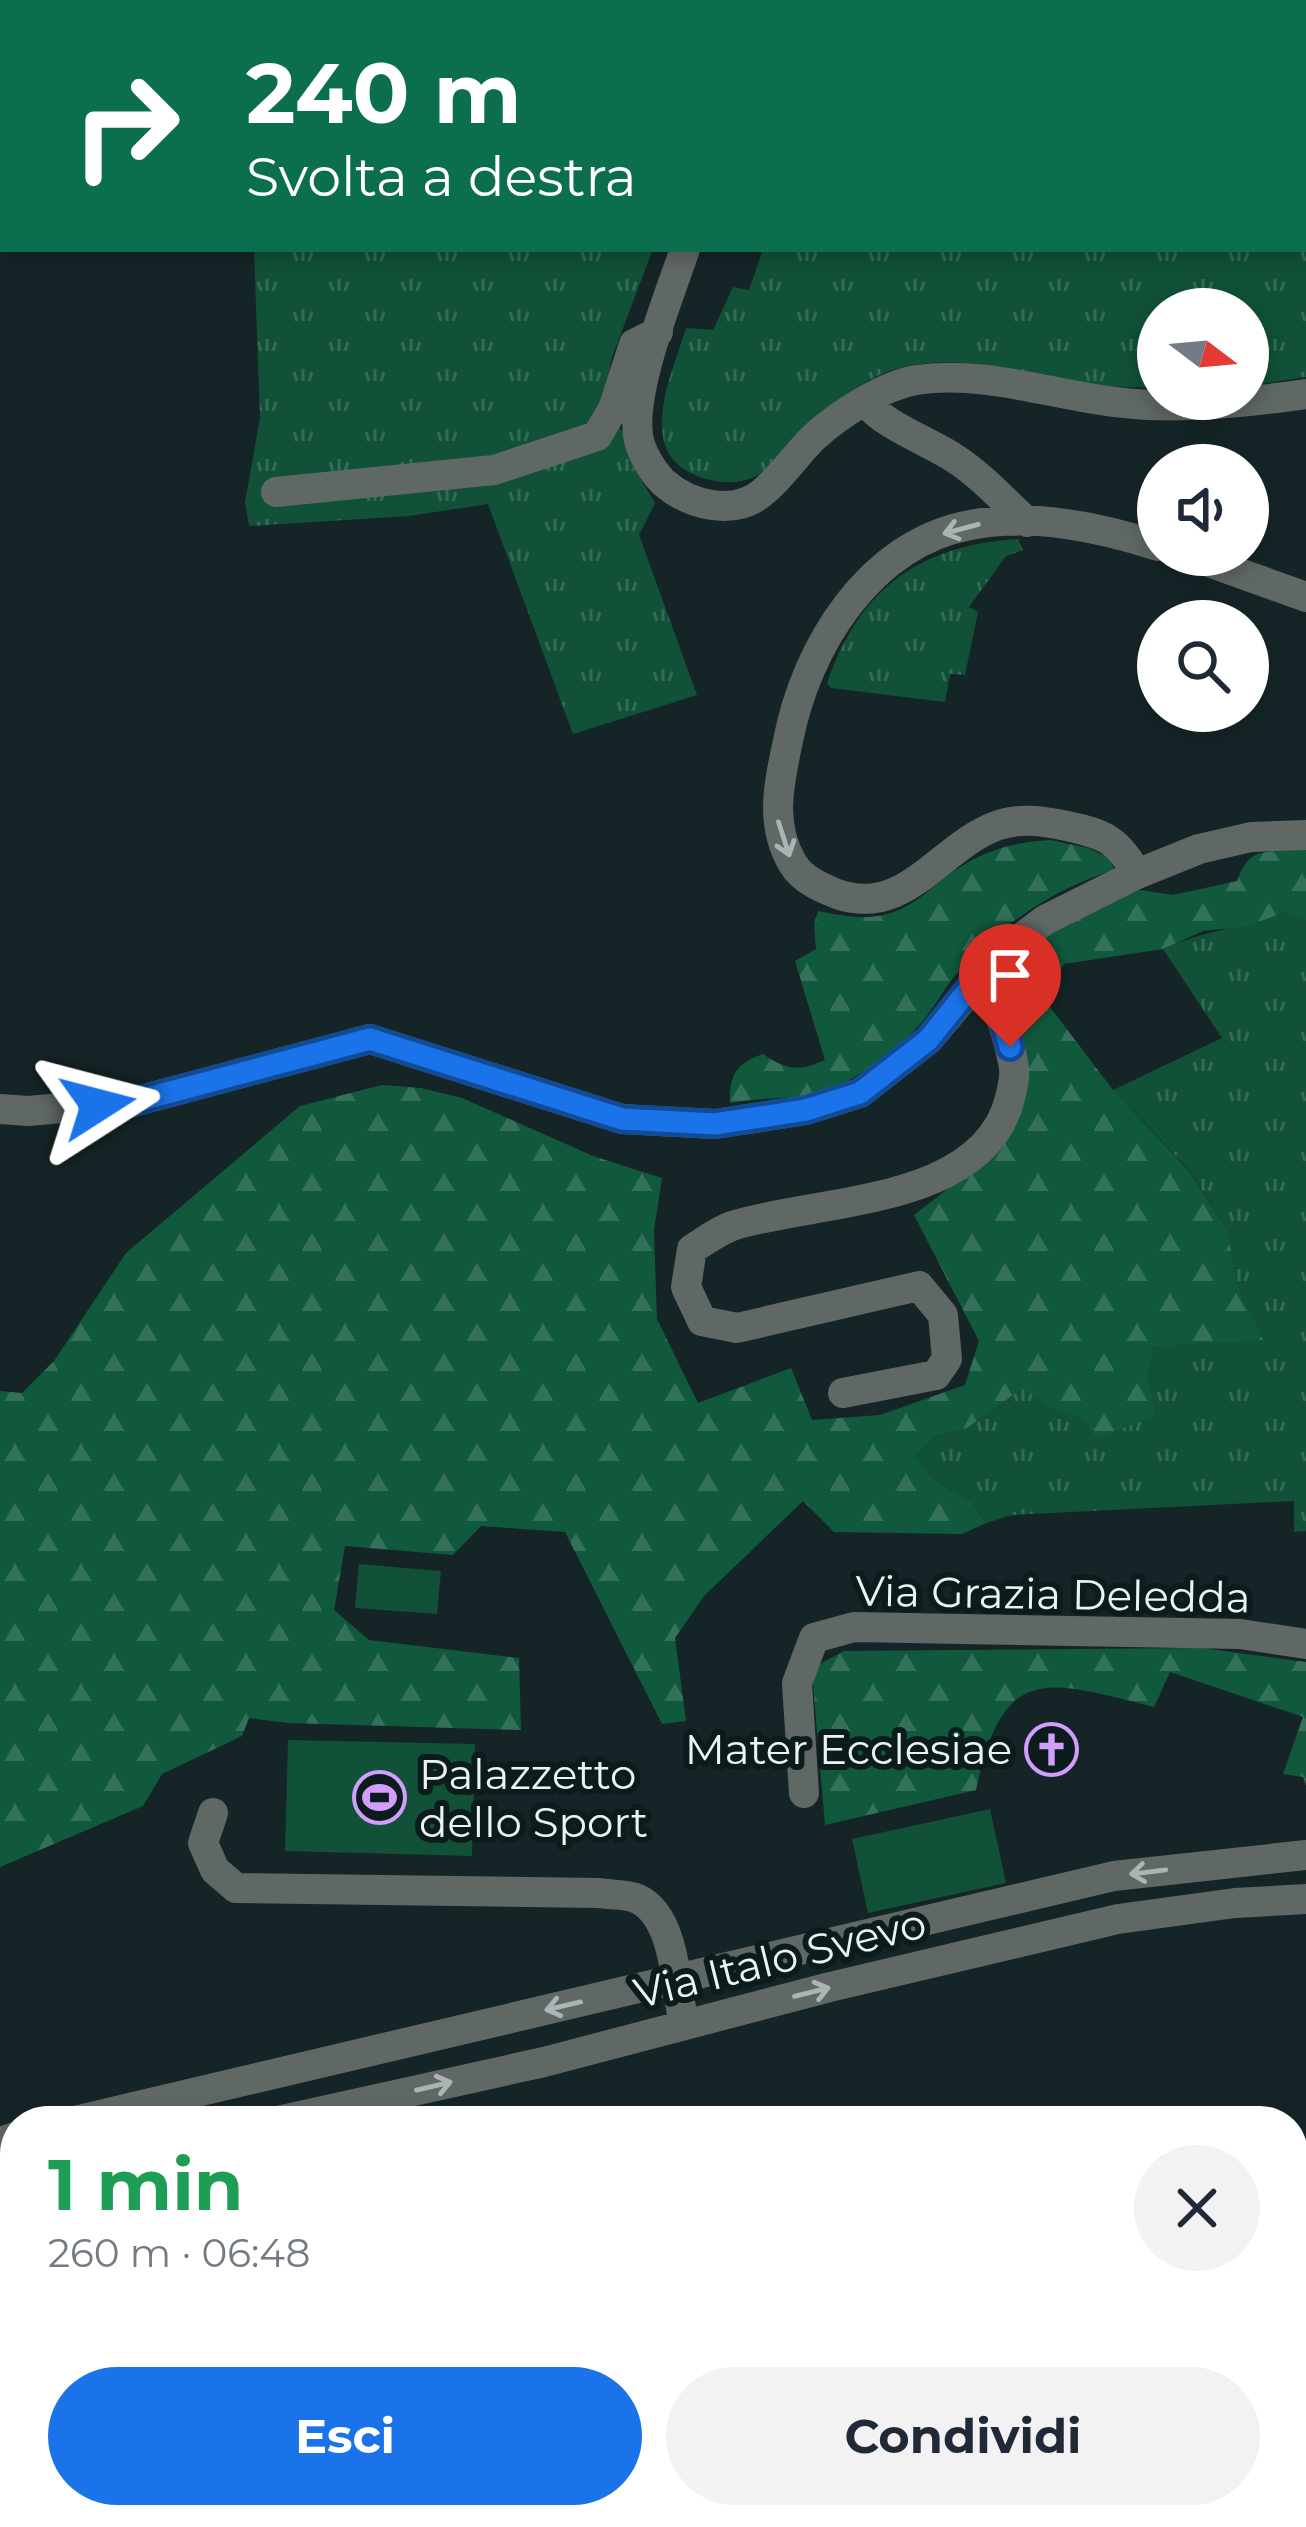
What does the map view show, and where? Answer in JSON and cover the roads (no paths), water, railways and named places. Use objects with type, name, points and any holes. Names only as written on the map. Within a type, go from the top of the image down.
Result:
[{"type":"street","points":[[684,252],[640,400],[638,437],[653,473],[677,494],[704,505],[732,505],[760,495],[816,435],[909,381],[950,376],[1117,402],[1222,406],[1306,394]]},
{"type":"street","points":[[276,492],[494,470],[598,436],[613,409],[634,344],[658,332]]},
{"type":"street","points":[[866,402],[877,416],[960,462],[1027,522]]},
{"type":"street","points":[[1137,540],[1079,524],[970,525],[927,539],[892,559],[861,587],[829,632],[800,694],[778,793],[778,833],[795,868],[816,886],[854,900],[883,898],[915,884],[992,827],[1021,820],[1088,830],[1121,845],[1137,874]]},
{"type":"street","points":[[1248,576],[1306,597]]},
{"type":"street","points":[[0,1108],[28,1111],[133,1102],[370,1039],[622,1119],[715,1124],[806,1110],[860,1093],[928,1040],[1000,954],[1045,920],[1199,849],[1306,835]]},
{"type":"street","points":[[843,1393],[936,1376],[947,1358],[943,1316],[919,1286],[737,1328],[702,1321],[686,1287],[692,1249],[730,1227],[886,1194],[959,1168],[1004,1120],[1016,1073],[1004,1022],[989,996],[973,984]]},
{"type":"street","name":"Via Grazia Deledda","points":[[805,1793],[796,1683],[814,1638],[854,1627],[1240,1634],[1306,1644]]},
{"type":"street","name":"Via Italo Svevo","points":[[213,1814],[203,1843],[215,1870],[236,1888],[598,1894],[638,1899],[660,1918],[673,1954],[674,1980]]},
{"type":"street","name":"Via Italo Svevo","points":[[138,2106],[1114,1876],[1306,1855]]},
{"type":"street","points":[[1232,1862],[1235,1903]]},
{"type":"street","name":"Via Italo Svevo","points":[[346,2106],[1118,1919],[1306,1899]]},
{"type":"street","points":[[863,1936],[874,1977]]},
{"type":"street","points":[[674,1980],[684,2025]]},
{"type":"street","points":[[378,2050],[386,2097]]},
{"type":"place","name":"Mater Ecclesiae","points":[[1051,1749]]},
{"type":"place","name":"Palazzetto dello Sport","points":[[380,1798]]}]
